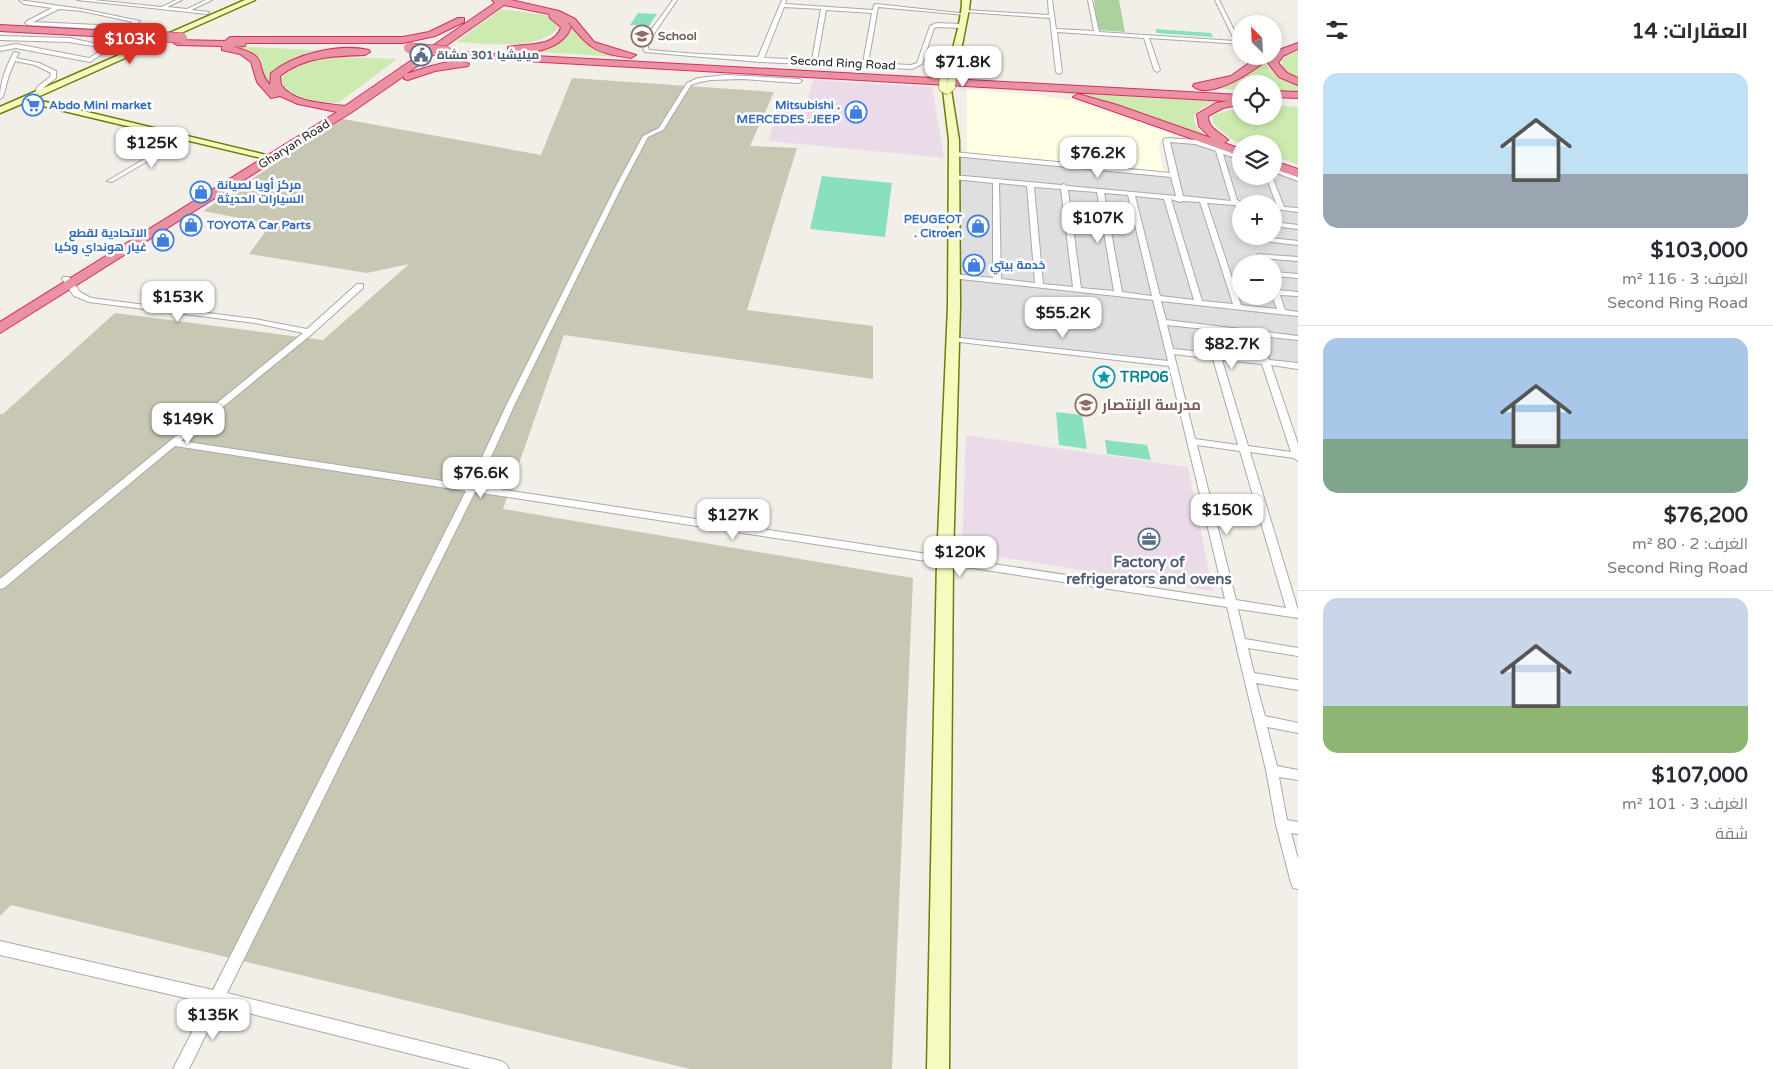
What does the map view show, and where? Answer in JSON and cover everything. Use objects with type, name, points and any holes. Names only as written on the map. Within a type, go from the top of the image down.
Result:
[{"type":"highway","name":"Gharyan Road","points":[[0,320],[68,282],[341,110],[476,14],[498,2]]},
{"type":"highway","name":"Gharyan Road","points":[[0,328],[68,282],[264,158],[341,110],[364,98],[498,2]]},
{"type":"highway","points":[[458,51],[536,47],[552,42],[565,32],[566,26],[563,22],[553,16],[498,2]]},
{"type":"highway","points":[[498,2],[543,9],[566,17],[592,44],[608,51],[730,65]]},
{"type":"highway","points":[[0,34],[179,40],[403,40],[432,34],[476,14]]},
{"type":"highway","points":[[179,40],[238,50],[251,56],[256,61],[262,82],[274,96],[298,104],[341,110]]},
{"type":"highway","points":[[230,40],[445,53]]},
{"type":"highway","points":[[198,44],[376,52],[313,56],[290,63],[275,75],[273,84],[275,89],[284,96],[341,110]]},
{"type":"highway","points":[[1282,49],[1298,45]]},
{"type":"highway","points":[[1298,45],[1279,54],[1274,58],[1273,63],[1283,75],[1298,82]]},
{"type":"highway","name":"Second Ring Road","points":[[445,53],[458,51],[1232,91]]},
{"type":"highway","name":"Second Ring Road","points":[[445,53],[697,69],[1232,98]]},
{"type":"highway","points":[[364,98],[424,70],[457,65],[494,64],[697,69]]},
{"type":"highway","points":[[1170,87],[1230,82],[1248,73],[1256,65]]},
{"type":"highway","points":[[1008,86],[1090,100],[1232,150]]},
{"type":"highway","points":[[1282,94],[1298,95]]},
{"type":"highway","points":[[1282,101],[1298,101]]},
{"type":"highway","points":[[1232,104],[1209,109],[1203,114],[1201,120],[1212,134],[1232,144]]},
{"type":"highway","points":[[1282,163],[1298,169]]},
{"type":"highway","points":[[1282,168],[1298,173]]},
{"type":"street","points":[[21,0],[24,3],[59,7],[82,10],[137,21],[130,26],[122,28],[28,23],[59,7]]},
{"type":"street","points":[[79,0],[207,13]]},
{"type":"street","points":[[163,8],[180,0]]},
{"type":"street","points":[[188,10],[210,0]]},
{"type":"street","points":[[0,110],[250,0]]},
{"type":"street","points":[[676,0],[646,42],[646,50],[676,55],[866,66],[918,65],[932,27],[958,26]]},
{"type":"street","points":[[958,0],[964,13]]},
{"type":"street","points":[[938,1069],[945,560],[954,276],[954,140],[947,90],[951,87],[948,71],[966,0]]},
{"type":"street","points":[[1050,0],[1054,17],[1059,72]]},
{"type":"street","points":[[1090,0],[1097,32]]},
{"type":"street","points":[[1055,30],[1239,43],[1217,0]]},
{"type":"street","points":[[760,60],[783,2],[824,9],[875,12]]},
{"type":"street","points":[[866,66],[877,2],[964,13],[1054,17]]},
{"type":"street","points":[[814,63],[824,9]]},
{"type":"street","points":[[53,25],[82,10]]},
{"type":"street","points":[[73,26],[99,13]]},
{"type":"street","points":[[0,34],[25,38],[89,42],[110,47],[90,60],[16,46],[1,48],[0,34]]},
{"type":"street","points":[[1146,36],[1157,70]]},
{"type":"street","points":[[0,93],[3,76],[14,59],[16,46],[25,38]]},
{"type":"street","points":[[45,52],[69,40]]},
{"type":"street","points":[[68,55],[89,42]]},
{"type":"street","points":[[14,59],[37,64],[54,72],[54,76],[39,88],[38,93]]},
{"type":"street","points":[[181,1069],[472,488],[604,216],[646,136],[661,129],[689,84],[693,82],[720,78],[799,81]]},
{"type":"street","points":[[24,99],[264,158]]},
{"type":"street","points":[[110,181],[184,138]]},
{"type":"street","points":[[1180,200],[1166,140],[1196,142],[1232,155]]},
{"type":"street","points":[[1219,150],[1232,195]]},
{"type":"street","points":[[954,154],[1174,175]]},
{"type":"street","points":[[1282,173],[1298,179]]},
{"type":"street","points":[[953,177],[1064,186],[1232,205]]},
{"type":"street","points":[[996,180],[997,281]]},
{"type":"street","points":[[1030,183],[1039,286]]},
{"type":"street","points":[[1064,186],[1077,290]]},
{"type":"street","points":[[1100,190],[1118,294]]},
{"type":"street","points":[[1131,194],[1272,770],[1282,825],[1298,882]]},
{"type":"street","points":[[1166,198],[1198,302]]},
{"type":"street","points":[[1203,201],[1237,306]]},
{"type":"street","points":[[1282,208],[1298,210]]},
{"type":"street","points":[[1282,225],[1298,227]]},
{"type":"street","points":[[1282,241],[1298,243]]},
{"type":"street","points":[[1282,258],[1298,259]]},
{"type":"street","points":[[1282,275],[1298,276]]},
{"type":"street","points":[[954,276],[1298,314]]},
{"type":"street","points":[[68,282],[76,294],[89,300],[255,321],[310,332]]},
{"type":"street","points":[[0,585],[310,332],[360,286]]},
{"type":"street","points":[[1282,292],[1298,294]]},
{"type":"street","points":[[1279,305],[1282,312]]},
{"type":"street","points":[[1162,322],[1298,338]]},
{"type":"street","points":[[172,443],[1295,614],[1208,327]]},
{"type":"street","points":[[1191,442],[1298,457],[1256,333]]},
{"type":"street","points":[[951,339],[1173,364]]},
{"type":"street","points":[[1169,351],[1298,366]]},
{"type":"street","points":[[1240,642],[1298,652]]},
{"type":"street","points":[[1248,676],[1298,685]]},
{"type":"street","points":[[1260,720],[1298,728]]},
{"type":"street","points":[[1272,770],[1298,775]]},
{"type":"street","points":[[1282,825],[1298,828]]},
{"type":"street","points":[[0,948],[218,998],[501,1069]]},
{"type":"shaded area","points":[[572,78],[774,92],[750,146],[797,148],[747,310],[873,326],[873,379],[564,335],[503,509],[913,578],[892,1069],[690,1069],[11,905],[0,916],[0,414],[3,414],[115,313],[323,340],[409,264],[367,273],[249,254],[271,224],[203,211],[343,119],[541,155]]},
{"type":"shaded area","points":[[813,80],[932,87],[944,158],[768,141],[779,108],[804,111]]},
{"type":"shaded area","points":[[967,89],[1037,95],[1088,104],[1174,133],[1158,143],[1164,172],[967,156]]},
{"type":"shaded area","points":[[1168,141],[1196,143],[1232,156],[1232,185],[1282,185],[1282,174],[1298,180],[1298,365],[1170,351],[1172,364],[951,339],[954,154],[1174,175]]},
{"type":"shaded area","points":[[966,435],[1188,467],[1213,591],[962,551]]},
{"type":"green space","points":[[1094,0],[1119,0],[1125,32],[1098,30]]},
{"type":"green space","points":[[501,9],[546,15],[559,23],[559,27],[550,35],[525,43],[456,42]]},
{"type":"green space","points":[[638,13],[657,14],[649,26],[630,25]]},
{"type":"green space","points":[[570,23],[590,45],[623,55],[619,57],[508,50],[552,43],[567,35],[571,30]]},
{"type":"green space","points":[[1155,29],[1211,33],[1213,37],[1157,33]]},
{"type":"green space","points":[[216,45],[345,52],[324,53],[272,73],[269,85],[257,57],[240,49]]},
{"type":"green space","points":[[1298,51],[1298,80],[1282,71],[1282,59]]},
{"type":"green space","points":[[336,57],[397,59],[338,103],[315,102],[288,94],[278,83],[283,76],[296,67],[311,61]]},
{"type":"green space","points":[[1259,65],[1266,65],[1277,75],[1247,75]]},
{"type":"green space","points":[[1282,77],[1298,84],[1298,93],[1282,92]]},
{"type":"green space","points":[[1232,81],[1232,89],[1195,87],[1225,84]]},
{"type":"green space","points":[[1047,89],[1232,99],[1232,101],[1219,102],[1202,108],[1194,117],[1195,124],[1200,131],[1224,145],[1111,105]]},
{"type":"green space","points":[[1282,106],[1298,107],[1298,165],[1282,159],[1282,135],[1232,135],[1232,139],[1213,123],[1213,115],[1232,110],[1232,125],[1282,125]]},
{"type":"green space","points":[[822,176],[892,183],[885,237],[810,229]]},
{"type":"green space","points":[[1056,412],[1082,415],[1087,449],[1059,445]]},
{"type":"green space","points":[[1105,440],[1147,445],[1151,460],[1107,454]]},
{"type":"place","name":"School","points":[[642,36]]},
{"type":"place","name":"ميليشيا 301 مشاة","points":[[421,55]]},
{"type":"place","name":"Abdo Mini market","points":[[33,105]]},
{"type":"place","name":"Mitsubishi . MERCEDES .JEEP","points":[[856,112]]},
{"type":"place","name":"مركز أويا لصيانة السيارات الحديثة","points":[[201,192]]},
{"type":"place","name":"TOYOTA Car Parts","points":[[191,225]]},
{"type":"place","name":"PEUGEOT . Citroen","points":[[978,226]]},
{"type":"place","name":"الاتحادية لقطع غيار هونداي وكيا","points":[[163,240]]},
{"type":"place","name":"خدمة بيتي","points":[[974,265]]},
{"type":"place","name":"TRP06","points":[[1104,377]]},
{"type":"place","name":"مدرسة الإنتصار","points":[[1086,405]]},
{"type":"place","name":"Factory of refrigerators and ovens","points":[[1149,539]]}]
